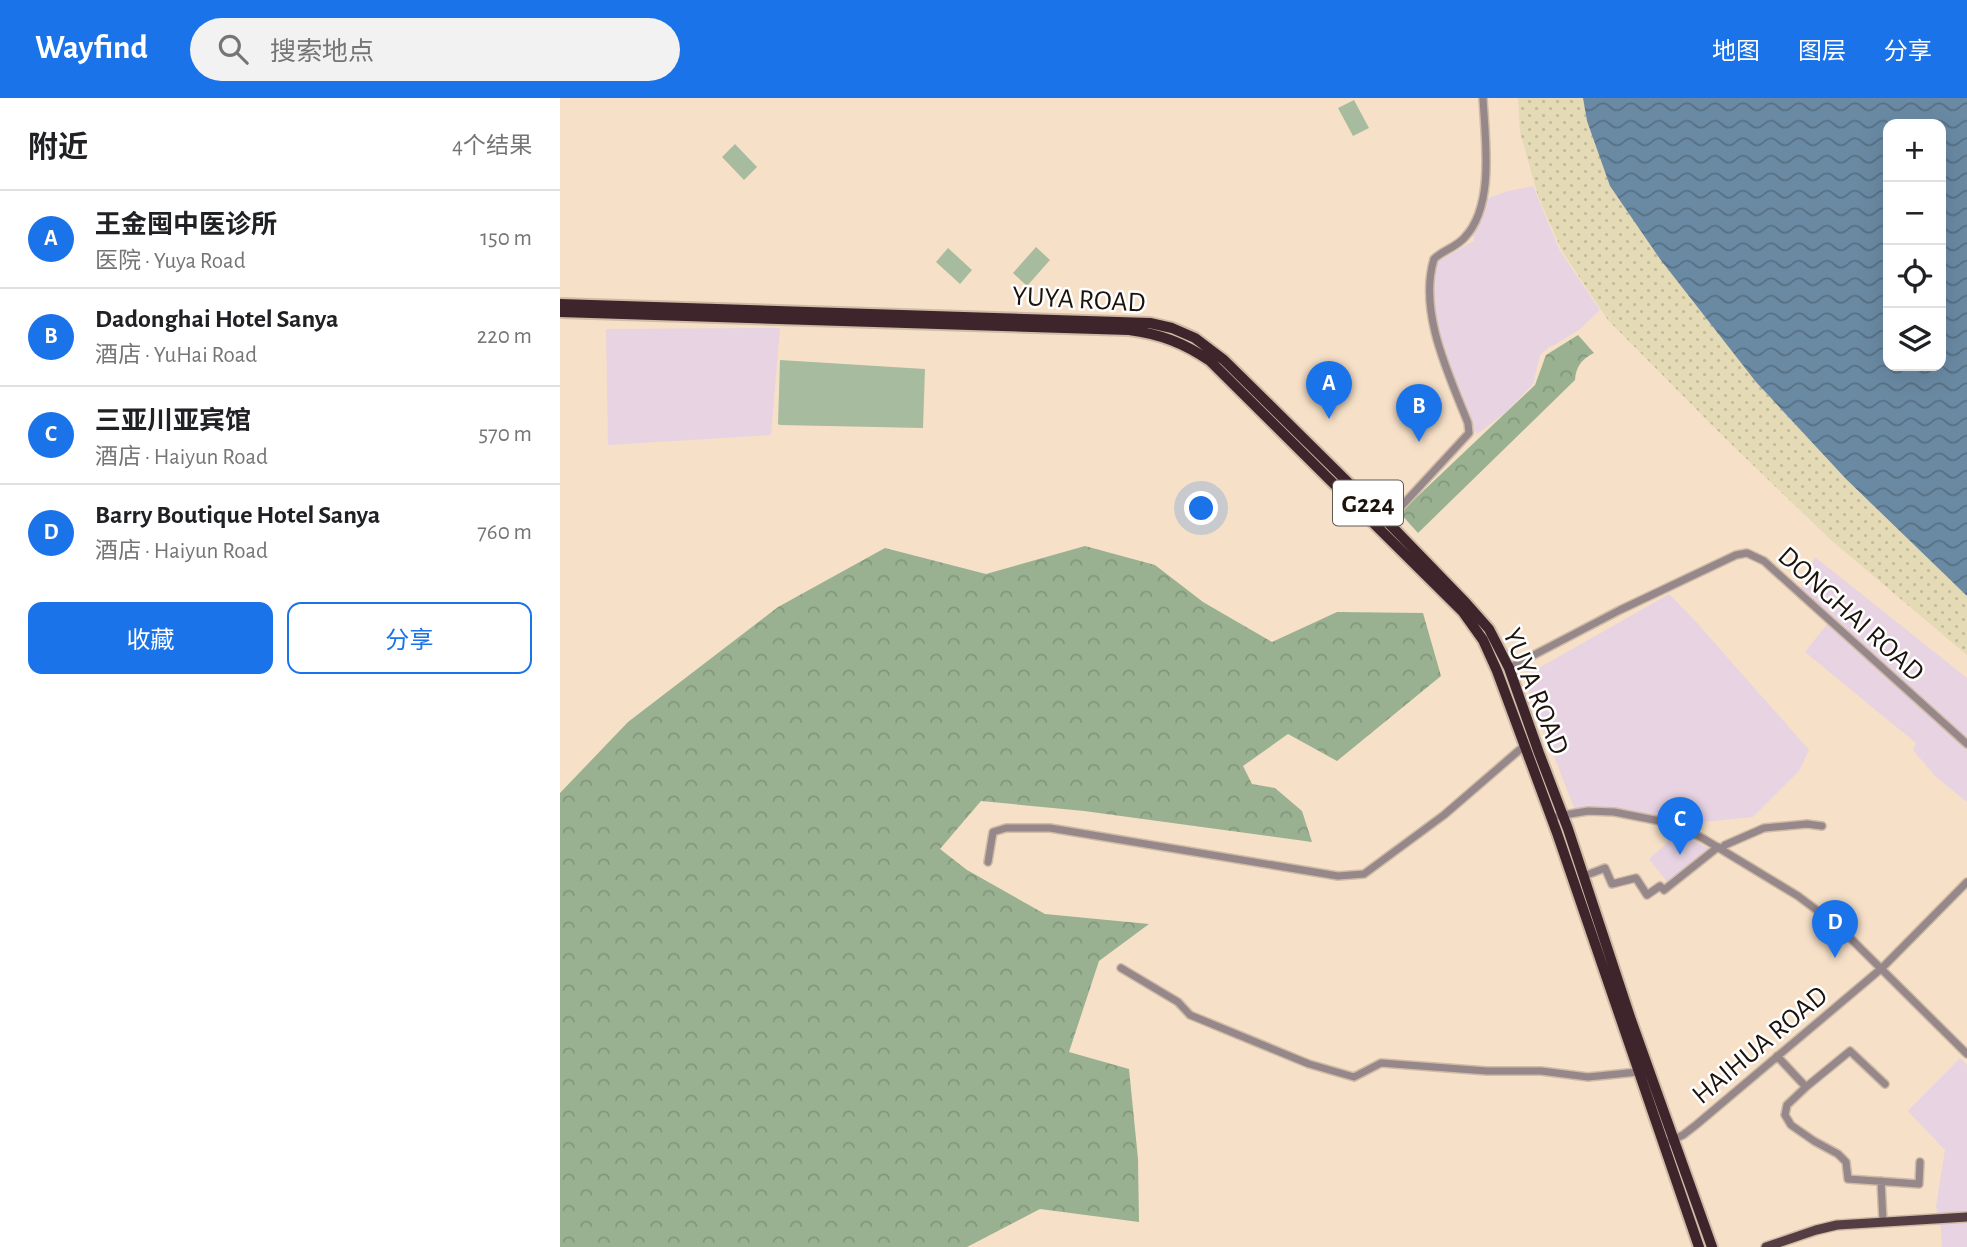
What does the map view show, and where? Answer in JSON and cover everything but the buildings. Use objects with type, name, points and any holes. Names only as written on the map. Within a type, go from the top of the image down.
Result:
[{"type":"highway","name":"YUYA ROAD","points":[[560,304],[1150,323],[1172,328],[1195,338],[1224,360],[1463,612],[1483,640],[1524,746],[1584,876],[1632,1020],[1699,1247]]},
{"type":"highway","name":"YUYA ROAD","points":[[560,312],[1129,330],[1151,332],[1188,346],[1210,361],[1466,603],[1489,629],[1509,668],[1638,1072],[1712,1247]]},
{"type":"main road","points":[[1766,1247],[1827,1227],[1967,1217]]},
{"type":"street","points":[[1383,526],[1469,433],[1437,341],[1431,314],[1430,279],[1434,259],[1461,242],[1467,235],[1474,226],[1481,204],[1486,180],[1483,98]]},
{"type":"street","name":"DONGHAI ROAD","points":[[1509,668],[1620,610],[1736,555],[1747,553],[1764,561],[1967,744]]},
{"type":"street","points":[[988,862],[993,832],[1006,828],[1050,828],[1338,876],[1364,874],[1444,815],[1524,746]]},
{"type":"street","points":[[1557,816],[1588,811],[1651,818],[1675,824],[1719,848],[1815,908],[1838,926],[1967,1054]]},
{"type":"street","points":[[1584,876],[1605,868],[1612,884],[1636,878],[1647,895],[1660,886],[1664,890],[1719,848],[1764,828],[1807,824],[1822,826]]},
{"type":"street","name":"HAIHUA ROAD","points":[[1669,1141],[1696,1125],[1882,968],[1967,882]]},
{"type":"street","points":[[1121,968],[1178,1002],[1190,1015],[1309,1064],[1354,1077],[1381,1063],[1588,1077],[1638,1072]]},
{"type":"street","points":[[1885,1084],[1850,1051],[1805,1087],[1787,1105],[1785,1115],[1791,1125],[1838,1154],[1846,1162],[1848,1179],[1919,1184],[1920,1162]]},
{"type":"street","points":[[1777,1056],[1805,1087]]},
{"type":"street","points":[[1881,1181],[1883,1222]]},
{"type":"shaded area","points":[[1533,186],[1560,251],[1600,310],[1580,329],[1540,355],[1533,384],[1505,413],[1477,434],[1471,428],[1445,361],[1433,313],[1432,278],[1435,263],[1474,241],[1473,229],[1486,199]]},
{"type":"shaded area","points":[[780,328],[771,435],[608,445],[606,329]]},
{"type":"shaded area","points":[[1815,557],[1967,678],[1967,802],[1936,777],[1913,750],[1916,743],[1805,652],[1833,617],[1801,588]]},
{"type":"shaded area","points":[[1669,594],[1809,750],[1799,771],[1753,817],[1703,822],[1595,807],[1575,810],[1523,677]]},
{"type":"shaded area","points":[[1674,831],[1712,850],[1669,884],[1649,859],[1665,845]]},
{"type":"shaded area","points":[[1960,1058],[1967,1065],[1967,1247],[1942,1247],[1936,1206],[1945,1150],[1908,1111]]},
{"type":"green space","points":[[1354,100],[1369,128],[1353,136],[1338,108]]},
{"type":"green space","points":[[735,144],[757,167],[744,180],[722,157]]},
{"type":"green space","points":[[1036,247],[1050,260],[1027,286],[1013,273]]},
{"type":"green space","points":[[948,248],[972,270],[960,284],[936,262]]},
{"type":"green space","points":[[1578,335],[1594,353],[1580,363],[1575,380],[1418,533],[1400,513],[1535,385],[1546,355]]},
{"type":"green space","points":[[780,360],[925,369],[923,428],[780,425]]},
{"type":"green space","points":[[1085,546],[1155,565],[1203,602],[1272,642],[1337,612],[1423,613],[1441,676],[1337,761],[1288,734],[1243,766],[1252,784],[1275,788],[1302,811],[1312,842],[1084,811],[981,801],[940,849],[967,870],[1045,914],[1149,924],[1099,961],[1069,1052],[1129,1069],[1138,1159],[1139,1222],[1040,1209],[967,1247],[560,1247],[560,793],[628,722],[778,607],[885,548],[986,574]]},
{"type":"sand","points":[[1518,98],[1583,98],[1587,121],[1756,382],[1846,479],[1967,596],[1967,655],[1831,540],[1608,320],[1562,251],[1538,196],[1520,132]]},
{"type":"water","points":[[1583,98],[1967,98],[1967,596],[1846,479],[1756,382],[1660,259],[1610,186],[1587,121]]},
{"type":"place","name":"王金囤中医诊所","points":[[1329,419]]},
{"type":"place","name":"Dadonghai Hotel Sanya","points":[[1419,442]]},
{"type":"place","name":"三亚川亚宾馆","points":[[1680,855]]},
{"type":"place","name":"Barry Boutique Hotel Sanya","points":[[1835,958]]}]
